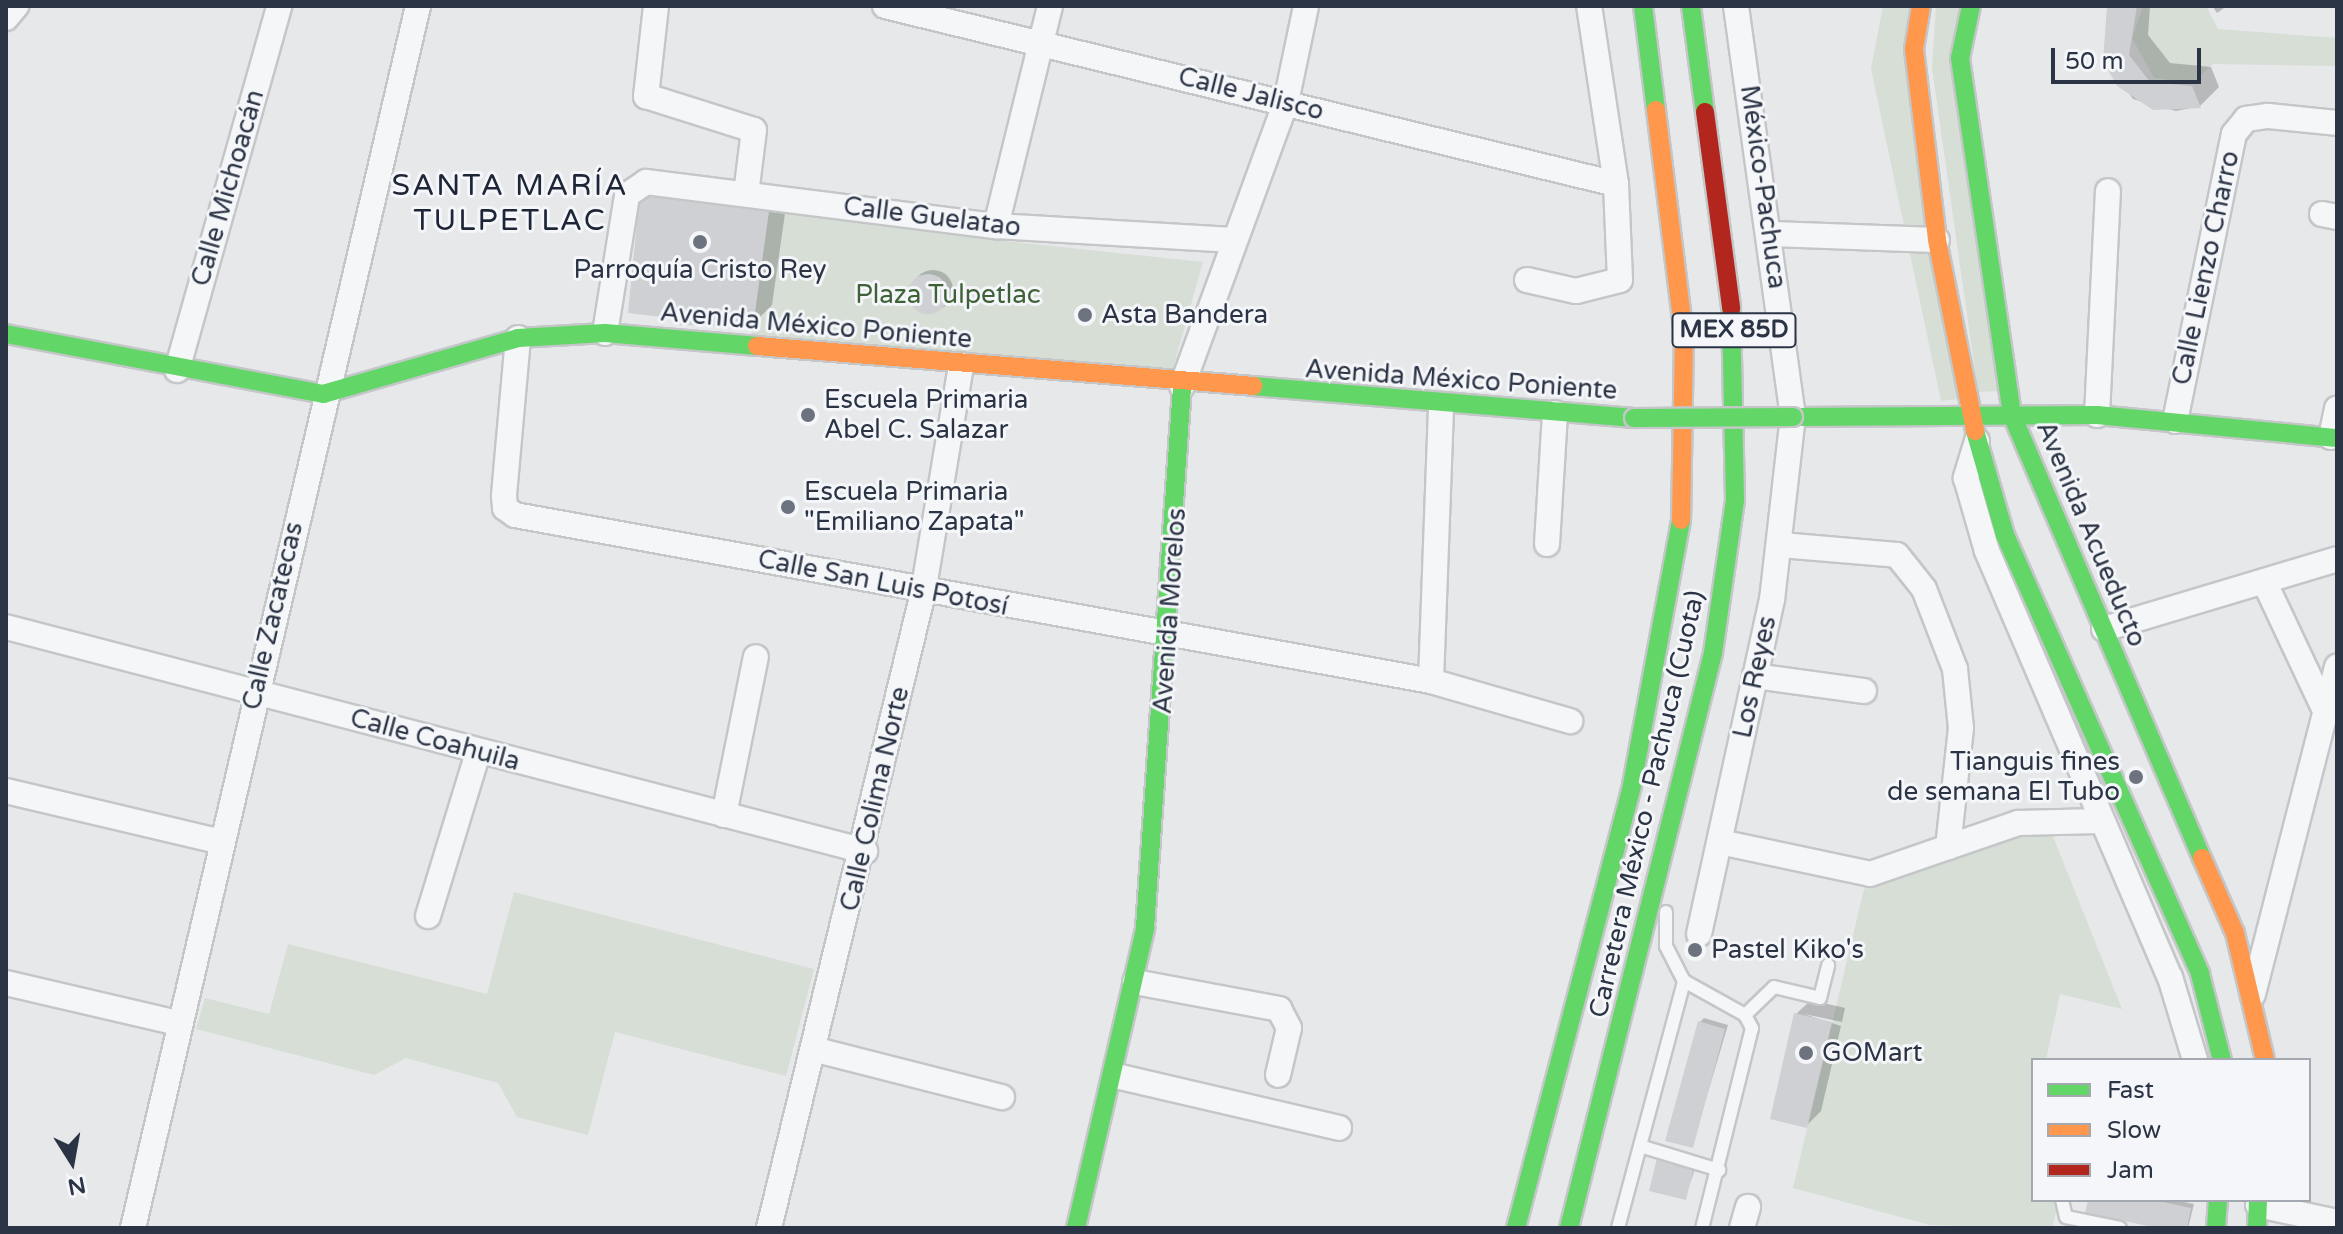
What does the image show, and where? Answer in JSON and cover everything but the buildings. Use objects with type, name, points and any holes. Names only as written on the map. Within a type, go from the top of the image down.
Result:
[{"type":"main road","name":"Carretera México - Pachuca (Cuota)","points":[[1516,1228],[1632,785],[1678,553],[1687,438],[1684,334],[1643,6]]},
{"type":"main road","name":"Carretera México - Pachuca (Cuota)","points":[[1569,1228],[1667,851],[1726,583],[1738,431],[1734,325],[1691,6]]},
{"type":"main road","points":[[1921,6],[1914,49],[1937,240],[1977,441],[2005,535],[2200,974],[2221,1058]]},
{"type":"main road","name":"Avenida Acueducto","points":[[1971,6],[1960,58],[2012,415],[2235,933],[2253,994],[2265,1058]]},
{"type":"main road","name":"Avenida México Poniente","points":[[6,334],[177,370],[323,394],[518,338],[605,333],[1441,407],[1634,418],[2097,415],[2334,437]]},
{"type":"main road","name":"Avenida Morelos","points":[[1076,1228],[1116,1076],[1135,982],[1171,634],[1182,386]]},
{"type":"main road","points":[[2216,1228],[2218,1202]]},
{"type":"street","points":[[6,18],[16,6]]},
{"type":"street","name":"Calle Michoacán","points":[[177,370],[279,6]]},
{"type":"street","name":"Calle Zacatecas","points":[[133,1228],[218,841],[418,6]]},
{"type":"street","points":[[656,6],[646,96],[754,130],[746,194]]},
{"type":"street","name":"Calle Jalisco","points":[[885,6],[1616,184]]},
{"type":"street","points":[[996,226],[1050,6]]},
{"type":"street","name":"Avenida Morelos","points":[[1182,386],[1286,102],[1306,6]]},
{"type":"street","points":[[1527,280],[1576,291],[1620,280],[1616,184],[1589,6]]},
{"type":"street","name":"México-Pachuca","points":[[1736,6],[1771,234],[1793,417]]},
{"type":"street","name":"Calle Lienzo Charro","points":[[2175,421],[2234,134],[2246,119],[2337,123]]},
{"type":"street","name":"Calle Guelatao","points":[[605,333],[633,188],[646,182],[996,226],[1234,240]]},
{"type":"street","points":[[2097,415],[2108,191]]},
{"type":"street","points":[[1771,234],[1937,240]]},
{"type":"street","name":"Calle San Luis Potosí","points":[[518,338],[505,508],[923,593],[1431,681],[1570,721]]},
{"type":"street","name":"Calle Colima Norte","points":[[769,1228],[865,851],[923,593],[961,365]]},
{"type":"street","points":[[1431,681],[1441,407]]},
{"type":"street","points":[[2334,437],[2337,409]]},
{"type":"street","points":[[1547,544],[1555,413]]},
{"type":"street","name":"Los Reyes","points":[[1699,934],[1781,545],[1793,417]]},
{"type":"street","points":[[1977,441],[1966,478],[1987,551],[2099,821],[2170,977],[2194,1058]]},
{"type":"street","points":[[1781,545],[1897,555],[1924,589],[1955,669],[1961,728],[1948,847]]},
{"type":"street","points":[[2104,629],[2337,559]]},
{"type":"street","points":[[2264,581],[2327,715]]},
{"type":"street","name":"Calle Coahuila","points":[[6,627],[865,851]]},
{"type":"street","points":[[724,815],[756,657]]},
{"type":"street","points":[[2253,994],[2337,667]]},
{"type":"street","points":[[1755,676],[1864,691]]},
{"type":"street","points":[[428,916],[478,752]]},
{"type":"street","points":[[6,791],[218,841]]},
{"type":"street","points":[[1720,842],[1870,874],[2040,819],[2099,821]]},
{"type":"street","points":[[1135,982],[1279,1009],[1289,1028],[1278,1075]]},
{"type":"street","points":[[6,983],[178,1023]]},
{"type":"street","points":[[813,1049],[1002,1097]]},
{"type":"street","points":[[1116,1076],[1339,1128]]},
{"type":"street","points":[[2258,1211],[2337,1222],[2335,1228]]},
{"type":"lane","points":[[1667,851],[1666,946],[1684,981],[1745,1015],[1753,1040],[1702,1228]]},
{"type":"lane","points":[[1745,1015],[1774,987],[1820,998],[1828,965]]},
{"type":"lane","points":[[1618,1228],[1684,981]]},
{"type":"lane","points":[[1640,1146],[1719,1170]]},
{"type":"lane","points":[[2062,1202],[2066,1217],[2120,1228]]},
{"type":"green space","points":[[1883,6],[1911,6],[1959,399],[1941,401],[1871,69]]},
{"type":"green space","points":[[1936,6],[1959,6],[1999,391],[1978,392],[1932,68]]},
{"type":"green space","points":[[2143,6],[2206,6],[2218,29],[2337,38],[2337,66],[2213,64],[2192,83],[2154,78],[2132,38]]},
{"type":"green space","name":"Plaza Tulpetlac","points":[[769,211],[985,239],[1203,262],[1171,375],[751,337]]},
{"type":"green space","points":[[2048,824],[2122,1009],[2060,994],[2046,1058],[2031,1058],[2031,1202],[2058,1202],[2052,1228],[1930,1225],[1793,1188],[1864,889]]},
{"type":"green space","points":[[514,892],[814,969],[786,1076],[615,1032],[588,1135],[517,1117],[498,1083],[406,1058],[374,1075],[196,1029],[205,998],[269,1014],[288,944],[487,994]]},
{"type":"traffic: fast","points":[[1643,6],[1656,110]]},
{"type":"traffic: fast","points":[[1691,6],[1705,112]]},
{"type":"traffic: fast","points":[[1971,6],[1960,58],[2012,415],[2202,858]]},
{"type":"traffic: fast","points":[[1569,1228],[1713,653],[1735,500],[1731,308]]},
{"type":"traffic: fast","points":[[6,334],[323,394],[518,338],[605,333],[757,346]]},
{"type":"traffic: fast","points":[[1076,1228],[1145,928],[1182,386]]},
{"type":"traffic: fast","points":[[1253,386],[1634,418]]},
{"type":"traffic: fast","points":[[1793,417],[2097,415],[2337,438]]},
{"type":"traffic: fast","points":[[1634,418],[1793,417]]},
{"type":"traffic: fast","points":[[1975,431],[2005,535],[2200,974],[2221,1058]]},
{"type":"traffic: fast","points":[[1516,1228],[1632,785],[1681,520]]},
{"type":"traffic: fast","points":[[2216,1228],[2218,1202]]},
{"type":"traffic: fast","points":[[2257,1228],[2258,1202]]},
{"type":"traffic: slow","points":[[1921,6],[1914,49],[1937,240],[1975,431]]},
{"type":"traffic: slow","points":[[1656,110],[1684,334],[1681,520]]},
{"type":"traffic: slow","points":[[757,346],[1253,386]]},
{"type":"traffic: slow","points":[[2202,858],[2235,933],[2265,1058]]},
{"type":"traffic: jam","points":[[1705,112],[1731,308]]},
{"type":"place","name":"Parroquía Cristo Rey","points":[[700,242]]},
{"type":"place","name":"Asta Bandera","points":[[1085,315]]},
{"type":"place","name":"Escuela Primaria Abel C. Salazar","points":[[808,415]]},
{"type":"place","name":"Escuela Primaria \"Emiliano Zapata\"","points":[[788,507]]},
{"type":"place","name":"Tianguis fines de semana El Tubo","points":[[2136,777]]},
{"type":"place","name":"Pastel Kiko's","points":[[1695,950]]},
{"type":"place","name":"GOMart","points":[[1806,1053]]},
{"type":"district","name":"SANTA MARÍA TULPETLAC","points":[[510,203]]}]
